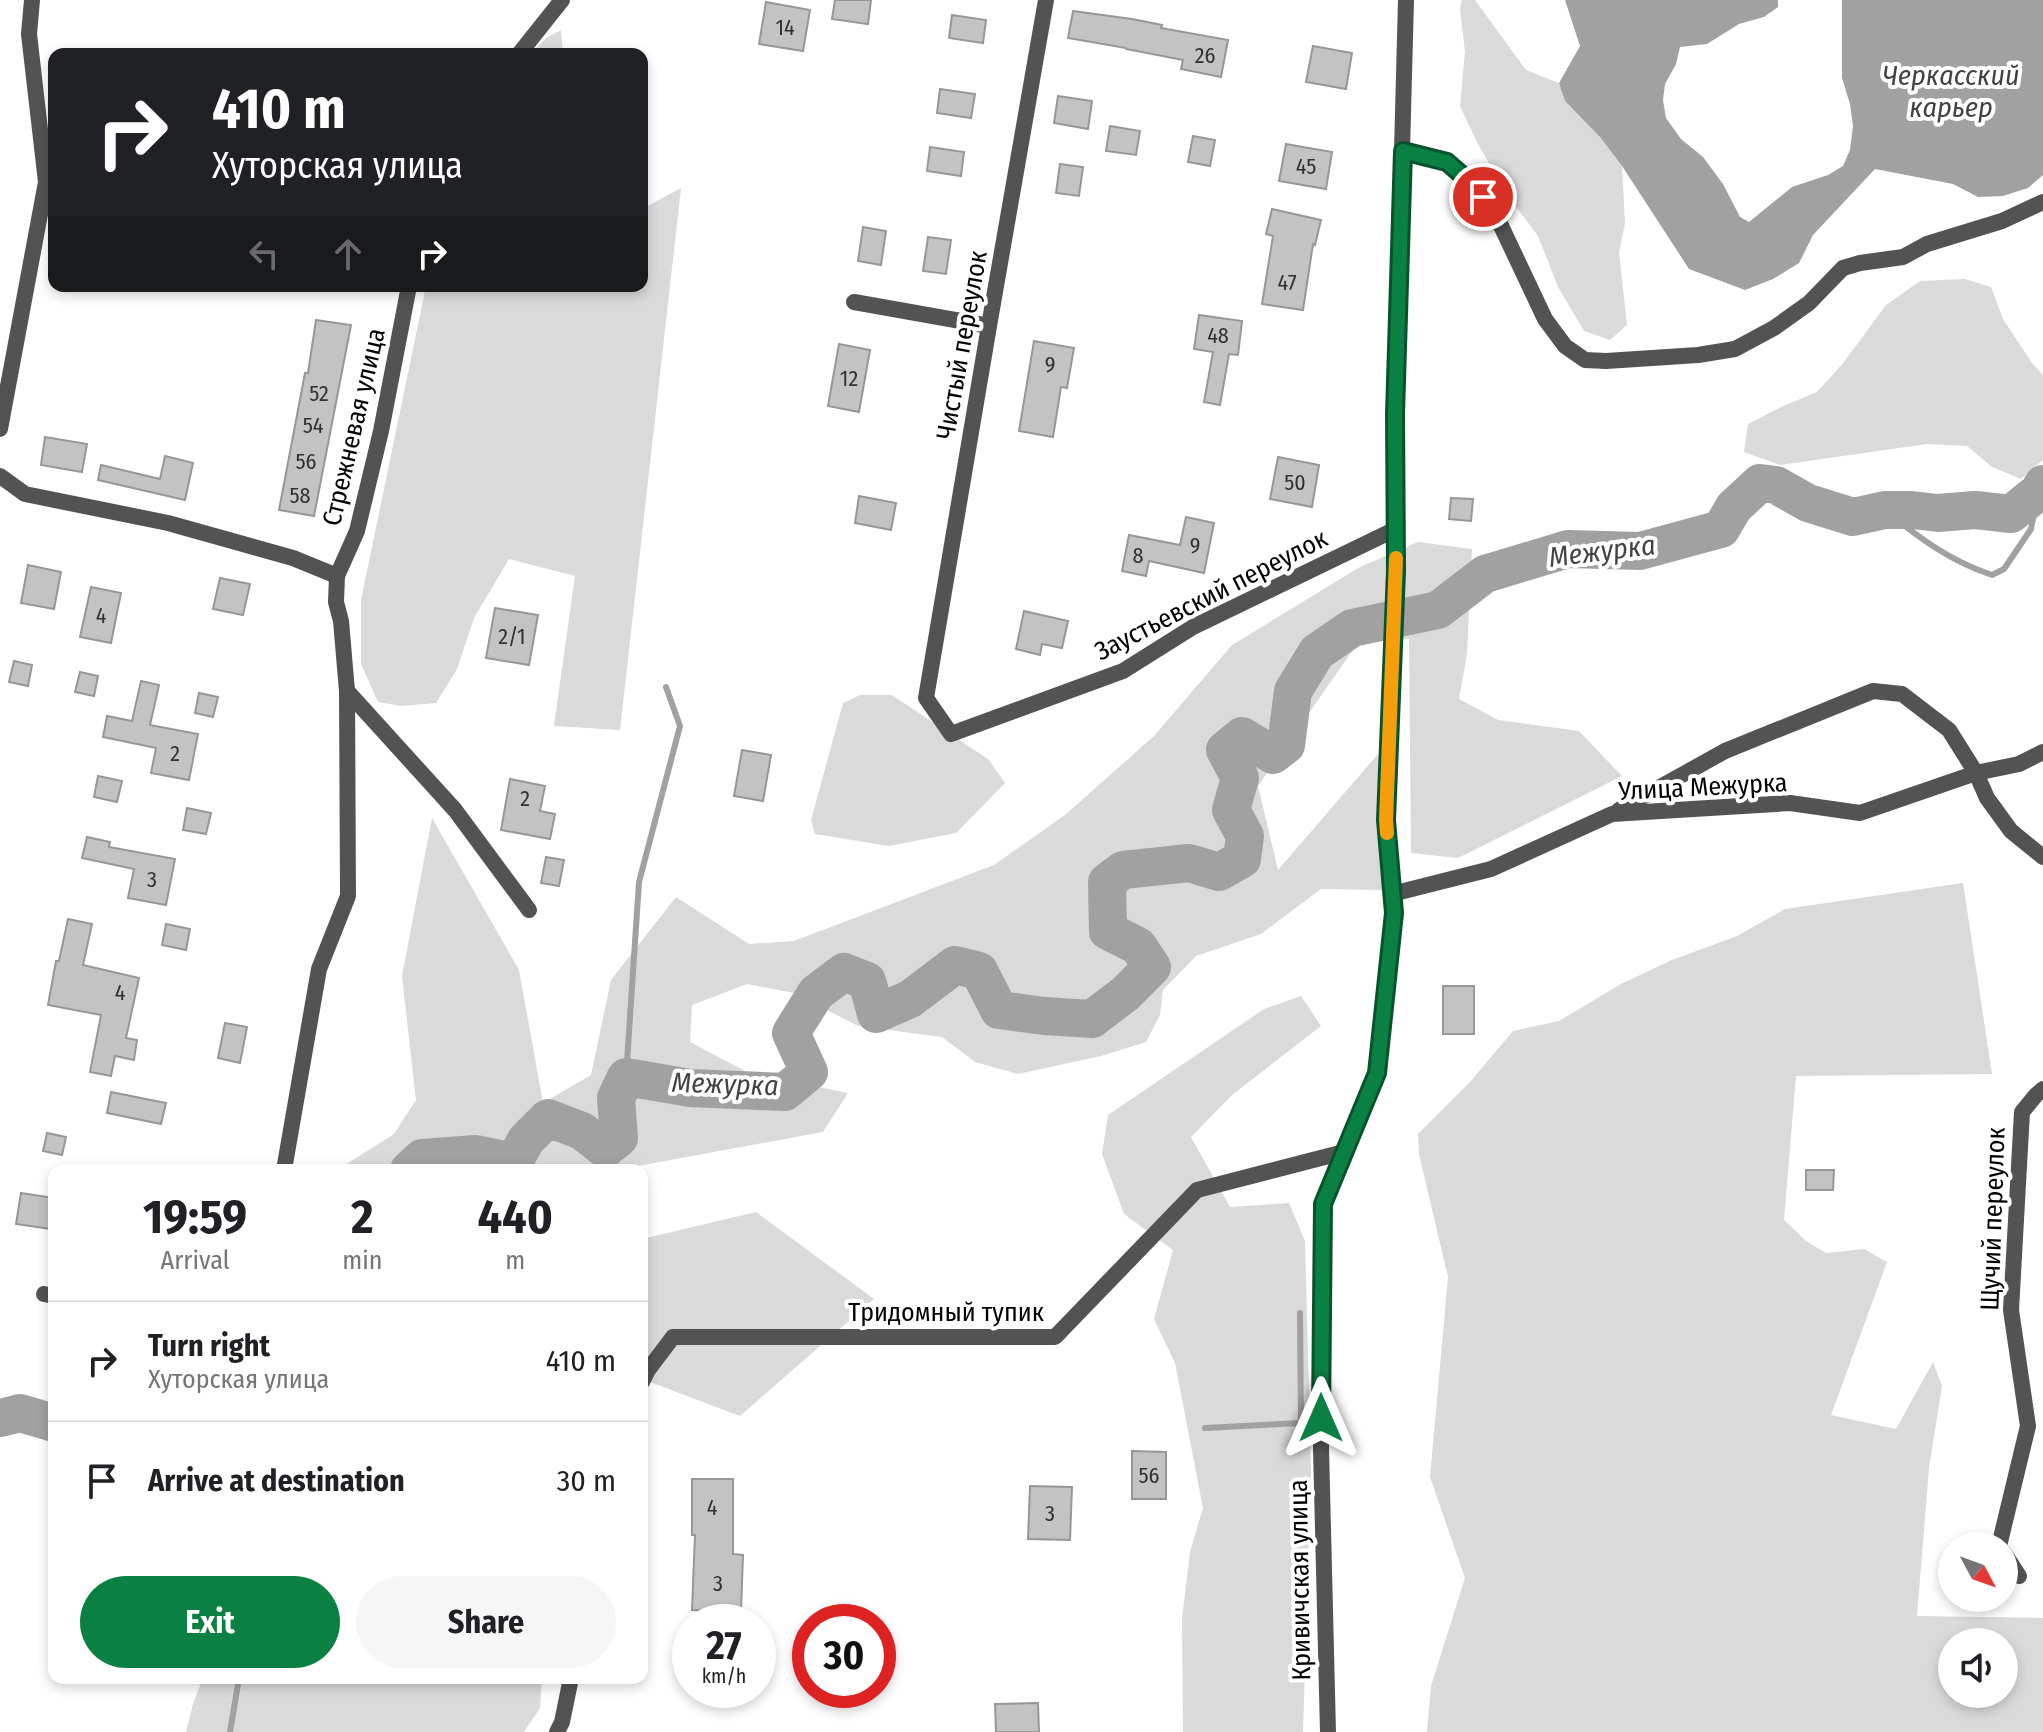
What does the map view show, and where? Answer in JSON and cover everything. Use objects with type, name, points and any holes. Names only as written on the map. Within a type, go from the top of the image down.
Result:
[{"type":"street","points":[[0,429],[46,182],[29,34],[32,0]]},
{"type":"street","points":[[524,48],[562,0]]},
{"type":"street","name":"Чистый переулок","points":[[926,698],[1046,0]]},
{"type":"street","name":"Кривичская улица","points":[[1328,1732],[1321,1448],[1323,1204],[1377,1073],[1394,913],[1386,820],[1396,571],[1395,414],[1406,0]]},
{"type":"street","points":[[1403,151],[1447,162],[1471,183],[1494,211],[1545,319],[1565,346],[1585,360],[1698,355],[1735,349],[1774,328],[1809,303],[1843,268],[1903,257],[1927,244],[2002,221],[2043,202]]},
{"type":"street","name":"Стрежневая улица","points":[[337,576],[357,531],[381,431],[408,292]]},
{"type":"street","points":[[854,302],[989,326]]},
{"type":"street","points":[[0,476],[25,494],[168,523],[293,558],[337,576],[336,602],[341,621],[347,691],[348,896],[319,969],[285,1164]]},
{"type":"street","name":"Заустьевский переулок","points":[[926,698],[951,734],[1123,671],[1193,627],[1396,529]]},
{"type":"street","points":[[347,691],[455,810],[529,910]]},
{"type":"street","points":[[1612,814],[1725,751],[1873,691],[1902,694],[1949,730],[1976,773],[1987,798],[2011,831],[2043,857]]},
{"type":"street","name":"Улица Межурка","points":[[1392,894],[1491,869],[1612,814],[1790,803],[1860,813],[1976,773],[2019,764],[2043,752]]},
{"type":"street","name":"Щучий переулок","points":[[2002,1532],[2028,1426],[2011,1310],[2022,1112],[2043,1089]]},
{"type":"street","name":"Тридомный тупик","points":[[648,1370],[673,1337],[1055,1337],[1197,1190],[1344,1152]]},
{"type":"street","points":[[557,1732],[570,1684]]},
{"type":"shaded area","points":[[1462,0],[1475,0],[1526,70],[1559,83],[1565,101],[1600,137],[1622,166],[1625,223],[1619,253],[1627,325],[1610,340],[1584,331],[1558,287],[1538,236],[1505,192],[1460,106],[1465,52],[1460,9]]},
{"type":"shaded area","points":[[561,30],[562,48],[537,48],[546,38]]},
{"type":"shaded area","points":[[681,188],[620,730],[554,726],[575,576],[509,559],[474,618],[457,669],[436,703],[401,706],[378,702],[361,664],[361,600],[425,292],[648,292],[648,206]]},
{"type":"shaded area","points":[[1965,279],[1991,287],[2003,319],[2043,375],[2043,460],[2021,479],[1992,467],[1967,446],[1927,444],[1780,465],[1744,452],[1748,424],[1817,392],[1844,362],[1886,305],[1920,281]]},
{"type":"shaded area","points":[[1418,542],[1472,549],[1467,654],[1459,699],[1498,720],[1579,731],[1622,776],[1458,858],[1411,853],[1409,639],[1362,637],[1258,786],[1278,870],[1378,754],[1385,890],[1321,889],[1261,934],[1196,956],[1163,990],[1160,1015],[1146,1042],[1101,1056],[1018,1074],[975,1062],[942,1037],[858,1026],[794,993],[747,984],[692,1005],[690,1042],[749,1073],[848,1093],[823,1132],[648,1164],[346,1164],[394,1134],[416,1100],[402,976],[432,818],[519,970],[543,1103],[591,1075],[611,980],[676,897],[749,944],[794,941],[994,865],[1065,815],[1154,736],[1232,645],[1360,567]]},
{"type":"shaded area","points":[[860,695],[892,695],[988,759],[1005,783],[956,833],[889,846],[815,834],[811,820],[843,703]]},
{"type":"shaded area","points":[[1963,883],[1992,1074],[1796,1076],[1784,1220],[1806,1241],[1826,1253],[1864,1249],[1887,1262],[1831,1415],[1896,1429],[1933,1362],[1942,1386],[1929,1468],[1917,1616],[2043,1618],[2043,1732],[1427,1732],[1431,1686],[1465,1578],[1430,1477],[1448,1277],[1419,1154],[1418,1134],[1470,1082],[1513,1031],[1559,1021],[1621,984],[1672,960],[1737,936],[1785,909]]},
{"type":"shaded area","points":[[1301,996],[1321,1026],[1232,1095],[1191,1137],[1230,1207],[1289,1203],[1305,1241],[1311,1469],[1303,1732],[1183,1732],[1182,1619],[1190,1552],[1203,1508],[1175,1363],[1154,1319],[1173,1250],[1124,1214],[1102,1154],[1108,1115],[1264,1009]]},
{"type":"shaded area","points":[[756,1212],[874,1299],[740,1416],[648,1381],[648,1238]]},
{"type":"shaded area","points":[[201,1684],[542,1684],[540,1708],[524,1732],[186,1732]]},
{"type":"water","name":"Черкасский карьер","points":[[1565,0],[1778,0],[1778,7],[1764,17],[1739,24],[1707,44],[1680,47],[1676,64],[1665,84],[1663,100],[1666,118],[1681,139],[1703,157],[1723,184],[1740,217],[1749,222],[1792,187],[1828,175],[1843,166],[1850,150],[1853,126],[1842,78],[1842,0],[2043,0],[2043,175],[2028,188],[2003,196],[1978,197],[1953,184],[1875,169],[1813,235],[1799,263],[1773,279],[1745,290],[1689,269],[1622,166],[1600,137],[1565,101],[1559,83],[1580,46]]},
{"type":"building","points":[[835,0],[871,0],[868,24],[832,19]]},
{"type":"building","points":[[766,2],[810,10],[803,51],[759,44]]},
{"type":"building","points":[[1073,11],[1132,19],[1162,25],[1161,28],[1228,40],[1221,77],[1181,69],[1183,60],[1068,38]]},
{"type":"building","points":[[952,15],[986,20],[983,43],[949,38]]},
{"type":"building","points":[[1313,46],[1352,53],[1346,89],[1306,82]]},
{"type":"building","points":[[940,89],[975,94],[971,118],[937,113]]},
{"type":"building","points":[[1058,96],[1092,101],[1088,129],[1054,123]]},
{"type":"building","points":[[1110,126],[1140,131],[1136,155],[1106,151]]},
{"type":"building","points":[[1193,136],[1215,140],[1210,166],[1188,162]]},
{"type":"building","points":[[1286,144],[1332,152],[1326,189],[1279,181]]},
{"type":"building","points":[[930,147],[964,152],[961,176],[927,171]]},
{"type":"building","points":[[1060,164],[1083,167],[1079,196],[1056,193]]},
{"type":"building","points":[[1272,209],[1321,220],[1313,244],[1303,310],[1262,304],[1273,236],[1266,234]]},
{"type":"building","points":[[863,227],[886,231],[881,265],[858,261]]},
{"type":"building","points":[[928,237],[951,240],[946,274],[923,271]]},
{"type":"building","points":[[1199,315],[1242,321],[1238,355],[1229,354],[1220,405],[1204,402],[1213,352],[1194,349]]},
{"type":"building","points":[[316,320],[351,325],[314,516],[279,510]]},
{"type":"building","points":[[1034,341],[1074,348],[1067,388],[1061,387],[1053,437],[1019,431]]},
{"type":"building","points":[[839,344],[870,350],[859,412],[828,406]]},
{"type":"building","points":[[45,437],[87,444],[82,472],[41,465]]},
{"type":"building","points":[[165,456],[193,463],[185,500],[98,480],[101,465],[160,479]]},
{"type":"building","points":[[1278,457],[1319,465],[1312,507],[1270,499]]},
{"type":"building","points":[[859,496],[896,503],[891,530],[855,523]]},
{"type":"building","points":[[1451,498],[1473,499],[1471,521],[1449,519]]},
{"type":"building","points":[[1186,517],[1214,523],[1204,573],[1149,561],[1146,576],[1122,571],[1129,535],[1180,545]]},
{"type":"building","points":[[28,565],[61,572],[54,609],[21,603]]},
{"type":"building","points":[[220,578],[250,584],[243,615],[213,609]]},
{"type":"building","points":[[91,587],[121,593],[111,643],[80,637]]},
{"type":"building","points":[[495,608],[538,615],[529,665],[486,658]]},
{"type":"building","points":[[1024,611],[1068,621],[1062,648],[1042,644],[1040,655],[1016,649]]},
{"type":"building","points":[[14,661],[32,665],[28,686],[9,682]]},
{"type":"building","points":[[80,672],[98,676],[94,696],[75,692]]},
{"type":"building","points":[[141,681],[159,685],[150,725],[198,734],[189,780],[151,773],[156,748],[103,737],[107,716],[132,721]]},
{"type":"building","points":[[199,693],[218,697],[213,717],[195,713]]},
{"type":"building","points":[[742,750],[771,755],[763,801],[734,796]]},
{"type":"building","points":[[98,776],[122,781],[117,802],[94,797]]},
{"type":"building","points":[[510,779],[545,786],[540,811],[555,814],[550,839],[501,830]]},
{"type":"building","points":[[187,808],[211,813],[206,834],[183,830]]},
{"type":"building","points":[[87,837],[110,842],[109,847],[175,859],[166,905],[128,898],[134,869],[82,858]]},
{"type":"building","points":[[546,857],[564,860],[559,886],[541,883]]},
{"type":"building","points":[[68,919],[92,924],[83,965],[139,978],[126,1038],[137,1040],[134,1060],[115,1056],[111,1076],[90,1072],[101,1015],[48,1005]]},
{"type":"building","points":[[166,924],[190,929],[186,950],[162,945]]},
{"type":"building","points":[[1443,986],[1474,986],[1474,1034],[1443,1034]]},
{"type":"building","points":[[225,1023],[247,1027],[240,1063],[218,1058]]},
{"type":"building","points":[[111,1092],[166,1103],[161,1124],[107,1113]]},
{"type":"building","points":[[47,1133],[66,1137],[62,1155],[43,1151]]},
{"type":"building","points":[[1806,1170],[1834,1170],[1833,1190],[1806,1190]]},
{"type":"building","points":[[21,1193],[48,1197],[48,1229],[16,1224]]},
{"type":"building","points":[[1132,1451],[1166,1452],[1166,1499],[1132,1499]]},
{"type":"building","points":[[692,1479],[733,1479],[733,1554],[743,1555],[741,1604],[692,1604],[695,1535],[692,1535]]},
{"type":"building","points":[[1030,1486],[1072,1487],[1070,1540],[1028,1539]]},
{"type":"building","points":[[1038,1703],[1039,1732],[996,1732],[995,1704]]},
{"type":"waterway","name":"Межурка","points":[[416,1164],[422,1158],[476,1154],[514,1162],[526,1140],[548,1118],[582,1131],[605,1149],[619,1138],[616,1098],[626,1077],[690,1088],[785,1092],[809,1072],[791,1033],[816,993],[844,972],[867,981],[876,1014],[910,999],[955,965],[979,971],[999,1010],[1092,1019],[1125,994],[1152,967],[1138,946],[1108,931],[1107,882],[1123,870],[1189,863],[1219,872],[1242,859],[1245,836],[1231,810],[1240,778],[1225,750],[1242,736],[1273,755],[1286,745],[1293,691],[1317,652],[1352,628],[1438,610],[1485,574],[1568,549],[1640,551],[1721,529],[1734,507],[1760,483],[1776,485],[1808,503],[1853,517],[1885,510],[1938,513],[1975,510],[2011,514],[2038,492],[2043,484]]},
{"type":"waterway","points":[[1885,510],[1936,548],[1992,575],[2004,569],[2031,529],[2038,492]]},
{"type":"waterway","points":[[626,1077],[639,882],[680,726],[666,687]]},
{"type":"waterway","points":[[1205,1428],[1301,1423],[1300,1313]]},
{"type":"waterway","name":"Межурка","points":[[0,1418],[20,1413],[48,1421]]},
{"type":"waterway","points":[[230,1732],[238,1684]]},
{"type":"slow traffic","points":[[1387,833],[1396,558]]},
{"type":"route","points":[[1321,1418],[1323,1204],[1377,1073],[1394,913],[1386,820],[1396,571],[1395,414],[1403,151],[1447,162],[1483,197]]}]
